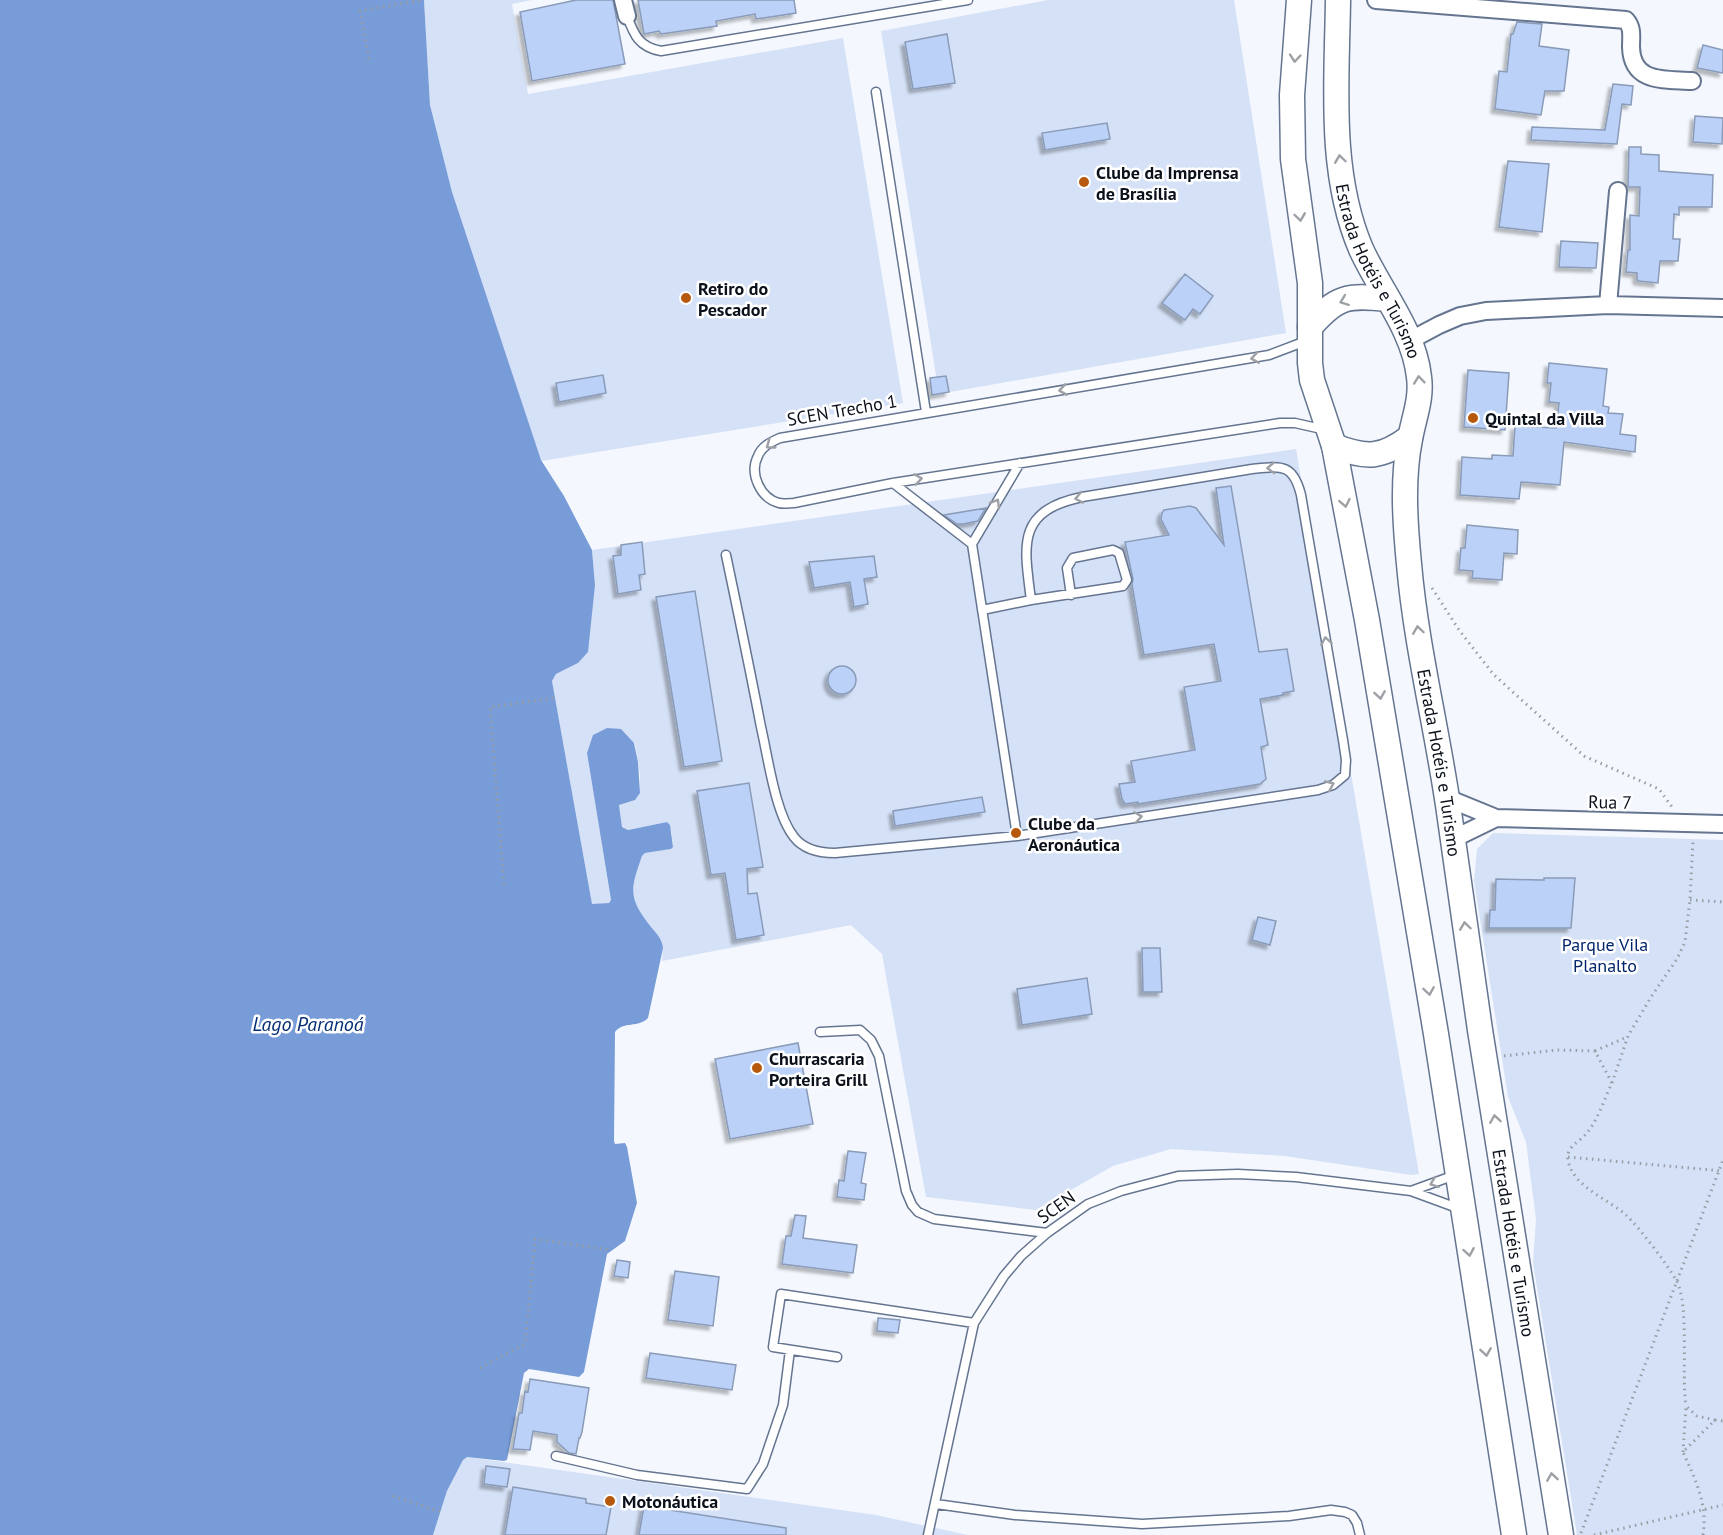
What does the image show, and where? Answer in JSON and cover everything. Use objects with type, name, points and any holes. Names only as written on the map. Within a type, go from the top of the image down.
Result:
[{"type":"main road","points":[[1299,0],[1292,95],[1293,159],[1310,283],[1312,380],[1371,643],[1514,1535]]},
{"type":"main road","name":"Estrada Hotéis e Turismo","points":[[1338,0],[1337,137],[1345,193],[1360,246],[1400,319],[1419,374],[1417,417],[1410,437],[1405,489],[1409,566],[1561,1535]]},
{"type":"main road","points":[[1310,333],[1325,310],[1342,299],[1358,296],[1387,299]]},
{"type":"main road","points":[[1324,434],[1351,453],[1365,456],[1381,454],[1410,437]]},
{"type":"street","points":[[1376,0],[1626,20],[1631,27],[1632,58],[1639,71],[1650,78],[1692,81]]},
{"type":"street","points":[[1608,305],[1618,191]]},
{"type":"street","points":[[1409,341],[1460,316],[1486,311],[1608,305],[1723,308]]},
{"type":"street","name":"Rua 7","points":[[1447,798],[1496,818],[1723,824]]},
{"type":"street","name":"Rua 7","points":[[1453,838],[1496,818]]},
{"type":"lane","points":[[625,8],[636,38],[643,46],[661,51],[968,0]]},
{"type":"lane","points":[[876,92],[926,412]]},
{"type":"lane","name":"SCEN Trecho 1","points":[[1310,333],[1281,352],[1269,355],[780,438],[767,444],[758,456],[754,471],[758,486],[767,496],[779,503],[794,503],[892,483],[1280,423],[1295,423],[1324,434]]},
{"type":"lane","points":[[1017,836],[972,544],[1020,463]]},
{"type":"lane","points":[[726,555],[770,770],[786,824],[797,842],[813,851],[835,853],[1017,836],[1318,790],[1339,782],[1345,775],[1341,729],[1301,495],[1295,476],[1289,470],[1276,467],[1252,469],[1082,497],[1056,504],[1039,515],[1030,530],[1027,557],[1032,600]]},
{"type":"lane","points":[[892,483],[972,544]]},
{"type":"lane","points":[[982,610],[1032,600],[1071,595],[1123,586],[1127,580],[1119,553],[1113,550],[1073,558],[1067,568],[1071,595]]},
{"type":"lane","points":[[820,1032],[858,1030],[863,1031],[871,1040],[879,1056],[884,1075],[906,1191],[918,1212],[934,1219],[950,1222],[1047,1233]]},
{"type":"lane","name":"SCEN","points":[[928,1535],[974,1323],[1004,1276],[1047,1233],[1088,1204],[1121,1191],[1178,1176],[1238,1174],[1296,1177],[1411,1191],[1462,1209]]},
{"type":"lane","name":"SCEN","points":[[1411,1191],[1457,1174]]},
{"type":"lane","points":[[837,1357],[773,1347],[781,1294],[974,1323]]},
{"type":"lane","points":[[556,1456],[637,1475],[747,1490],[763,1464],[783,1405],[790,1350]]},
{"type":"lane","points":[[936,1504],[1015,1515],[1142,1524],[1289,1516],[1331,1510],[1352,1515],[1357,1522],[1360,1535]]},
{"type":"path","points":[[369,59],[360,11],[422,0]]},
{"type":"path","points":[[1427,581],[1459,630],[1494,675],[1584,756],[1659,789],[1689,823],[1690,900],[1685,942],[1680,954],[1628,1036],[1612,1083],[1593,1124],[1586,1134],[1571,1147],[1568,1157],[1571,1171],[1582,1183],[1627,1216],[1677,1281],[1682,1299],[1686,1406],[1683,1452],[1701,1495],[1704,1509],[1703,1535]]},
{"type":"path","points":[[504,884],[490,707],[555,698]]},
{"type":"path","points":[[1690,900],[1723,902]]},
{"type":"path","points":[[1485,1059],[1535,1051],[1595,1051],[1628,1036]]},
{"type":"path","points":[[1595,1051],[1612,1083]]},
{"type":"path","points":[[1568,1157],[1721,1171]]},
{"type":"path","points":[[1581,1535],[1721,1171],[1723,1160]]},
{"type":"path","points":[[480,1368],[525,1344],[536,1239],[610,1250]]},
{"type":"path","points":[[1686,1406],[1697,1416],[1723,1421]]},
{"type":"path","points":[[1683,1452],[1715,1420]]},
{"type":"path","points":[[393,1496],[441,1512]]},
{"type":"path","points":[[1594,1535],[1723,1505]]},
{"type":"green space","name":"Retiro do Pescador","points":[[424,0],[532,0],[512,4],[528,94],[843,38],[903,403],[541,461],[452,193],[430,105]]},
{"type":"green space","name":"Clube da Imprensa de Brasília","points":[[1048,0],[1234,0],[1286,333],[939,394],[881,31]]},
{"type":"green space","name":"Clube da Aeronáutica","points":[[1296,449],[1419,1174],[1411,1175],[1285,1156],[1171,1149],[1113,1166],[1036,1210],[926,1197],[882,954],[851,925],[662,961],[661,942],[658,935],[640,915],[634,901],[633,888],[642,856],[645,853],[671,849],[672,836],[667,822],[628,830],[622,827],[619,804],[634,800],[640,790],[635,743],[587,753],[611,901],[592,905],[552,681],[556,674],[578,663],[595,585],[592,550]]},
{"type":"green space","name":"Parque Vila Planalto","points":[[1493,833],[1723,840],[1723,1535],[1577,1535],[1533,1263],[1536,1219],[1526,1142],[1508,1097],[1474,881],[1477,849]]},
{"type":"green space","name":"Motonáutica","points":[[467,1457],[876,1515],[968,1535],[433,1535],[447,1491],[463,1460]]},
{"type":"water","name":"Lago Paranoá","points":[[0,0],[424,0],[430,105],[452,192],[541,460],[564,496],[592,550],[595,585],[588,652],[578,663],[556,674],[552,681],[592,904],[609,903],[611,900],[587,753],[593,735],[607,728],[621,729],[634,743],[640,793],[635,800],[619,805],[622,827],[628,830],[667,822],[670,825],[673,847],[645,853],[635,877],[633,893],[635,901],[662,942],[663,948],[648,1018],[640,1023],[622,1027],[615,1032],[614,1141],[615,1144],[625,1143],[627,1147],[637,1203],[625,1241],[607,1254],[584,1372],[579,1377],[529,1369],[524,1373],[507,1460],[467,1457],[463,1460],[447,1491],[433,1535],[0,1535]]},
{"type":"building","points":[[576,0],[613,0],[625,64],[532,81],[520,12]]},
{"type":"building","points":[[638,0],[794,0],[796,13],[756,19],[755,14],[716,21],[717,26],[661,34],[659,31],[644,34]]},
{"type":"building","points":[[1517,22],[1542,24],[1539,46],[1569,50],[1564,91],[1545,91],[1541,115],[1495,109],[1499,71],[1507,72],[1511,34]]},
{"type":"building","points":[[947,34],[955,83],[913,89],[905,42]]},
{"type":"building","points":[[1703,45],[1723,50],[1723,73],[1697,68]]},
{"type":"building","points":[[1613,84],[1633,86],[1631,105],[1622,104],[1617,144],[1531,140],[1532,127],[1605,130]]},
{"type":"building","points":[[1695,116],[1723,118],[1722,144],[1693,142]]},
{"type":"building","points":[[1107,123],[1110,139],[1045,150],[1042,133]]},
{"type":"building","points":[[1629,147],[1641,147],[1641,154],[1659,155],[1659,171],[1713,175],[1712,207],[1679,207],[1679,215],[1674,214],[1673,239],[1680,239],[1678,261],[1660,261],[1658,283],[1639,281],[1637,273],[1626,272],[1628,250],[1630,250],[1630,215],[1639,216],[1640,187],[1628,187]]},
{"type":"building","points":[[1508,161],[1549,164],[1542,232],[1499,227]]},
{"type":"building","points":[[1561,241],[1598,243],[1596,268],[1559,267]]},
{"type":"building","points":[[1185,274],[1213,296],[1200,314],[1193,309],[1185,320],[1162,303]]},
{"type":"building","points":[[1549,363],[1607,369],[1603,406],[1609,407],[1608,413],[1623,414],[1620,434],[1636,436],[1635,452],[1564,442],[1560,485],[1521,482],[1519,499],[1460,495],[1462,457],[1492,459],[1492,455],[1513,456],[1515,426],[1556,428],[1559,403],[1549,402],[1551,383],[1547,383]]},
{"type":"building","points":[[1468,370],[1509,373],[1505,430],[1464,427]]},
{"type":"building","points":[[603,375],[606,393],[559,402],[556,383]]},
{"type":"building","points":[[946,376],[949,392],[932,395],[930,378]]},
{"type":"building","points":[[1231,486],[1259,652],[1287,649],[1294,691],[1260,699],[1268,745],[1261,747],[1266,779],[1260,784],[1138,804],[1138,802],[1125,804],[1119,784],[1135,782],[1131,761],[1195,750],[1184,687],[1221,681],[1214,644],[1144,655],[1125,542],[1169,535],[1161,519],[1164,510],[1190,506],[1196,508],[1224,545],[1216,488]]},
{"type":"building","points":[[986,508],[978,521],[963,524],[957,524],[944,515]]},
{"type":"building","points":[[1467,525],[1518,530],[1517,554],[1504,553],[1502,580],[1472,578],[1473,571],[1459,570],[1461,548],[1465,548]]},
{"type":"building","points":[[642,542],[645,574],[639,575],[641,590],[618,594],[613,556],[621,555],[621,545]]},
{"type":"building","points":[[874,556],[877,577],[864,579],[868,604],[854,607],[850,582],[814,588],[809,562]]},
{"type":"building","points":[[695,591],[722,761],[684,767],[656,597]]},
{"type":"building","points":[[842,666],[852,670],[856,680],[852,690],[842,694],[832,690],[828,680],[832,670]]},
{"type":"building","points":[[749,783],[763,867],[747,869],[748,894],[757,893],[764,935],[736,940],[725,873],[711,875],[697,791]]},
{"type":"building","points":[[982,797],[985,812],[895,826],[893,811]]},
{"type":"building","points":[[1544,878],[1575,878],[1571,928],[1489,928],[1490,910],[1495,910],[1496,879],[1544,880]]},
{"type":"building","points":[[1258,917],[1276,921],[1270,945],[1252,940]]},
{"type":"building","points":[[1142,948],[1160,948],[1162,992],[1143,992]]},
{"type":"building","points":[[1087,978],[1092,1014],[1022,1025],[1017,989]]},
{"type":"building","points":[[798,1043],[813,1124],[730,1139],[715,1059]]},
{"type":"building","points":[[848,1151],[866,1153],[861,1183],[866,1184],[864,1200],[837,1197],[839,1180],[844,1181]]},
{"type":"building","points":[[795,1215],[806,1216],[803,1238],[857,1245],[853,1273],[782,1264],[786,1236],[791,1236]]},
{"type":"building","points":[[617,1260],[630,1262],[628,1278],[614,1276]]},
{"type":"building","points":[[675,1271],[719,1277],[713,1326],[668,1320]]},
{"type":"building","points":[[878,1318],[900,1320],[898,1333],[877,1331]]},
{"type":"building","points":[[650,1353],[736,1365],[732,1390],[646,1378]]},
{"type":"building","points":[[530,1379],[589,1388],[576,1454],[569,1453],[557,1442],[557,1435],[533,1431],[530,1450],[513,1449],[519,1413],[522,1413],[525,1391],[528,1392]]},
{"type":"building","points":[[486,1466],[510,1469],[507,1487],[484,1484]]},
{"type":"building","points":[[513,1487],[586,1499],[586,1503],[611,1507],[606,1535],[505,1535]]},
{"type":"building","points":[[644,1506],[786,1528],[786,1535],[639,1535]]},
{"type":"place","name":"Clube da Imprensa de Brasília","points":[[1084,182]]},
{"type":"place","name":"Retiro do Pescador","points":[[686,298]]},
{"type":"place","name":"Quintal da Villa","points":[[1473,418]]},
{"type":"place","name":"Clube da Aeronáutica","points":[[1016,833]]},
{"type":"place","name":"Churrascaria Porteira Grill","points":[[757,1068]]},
{"type":"place","name":"Motonáutica","points":[[610,1501]]}]
